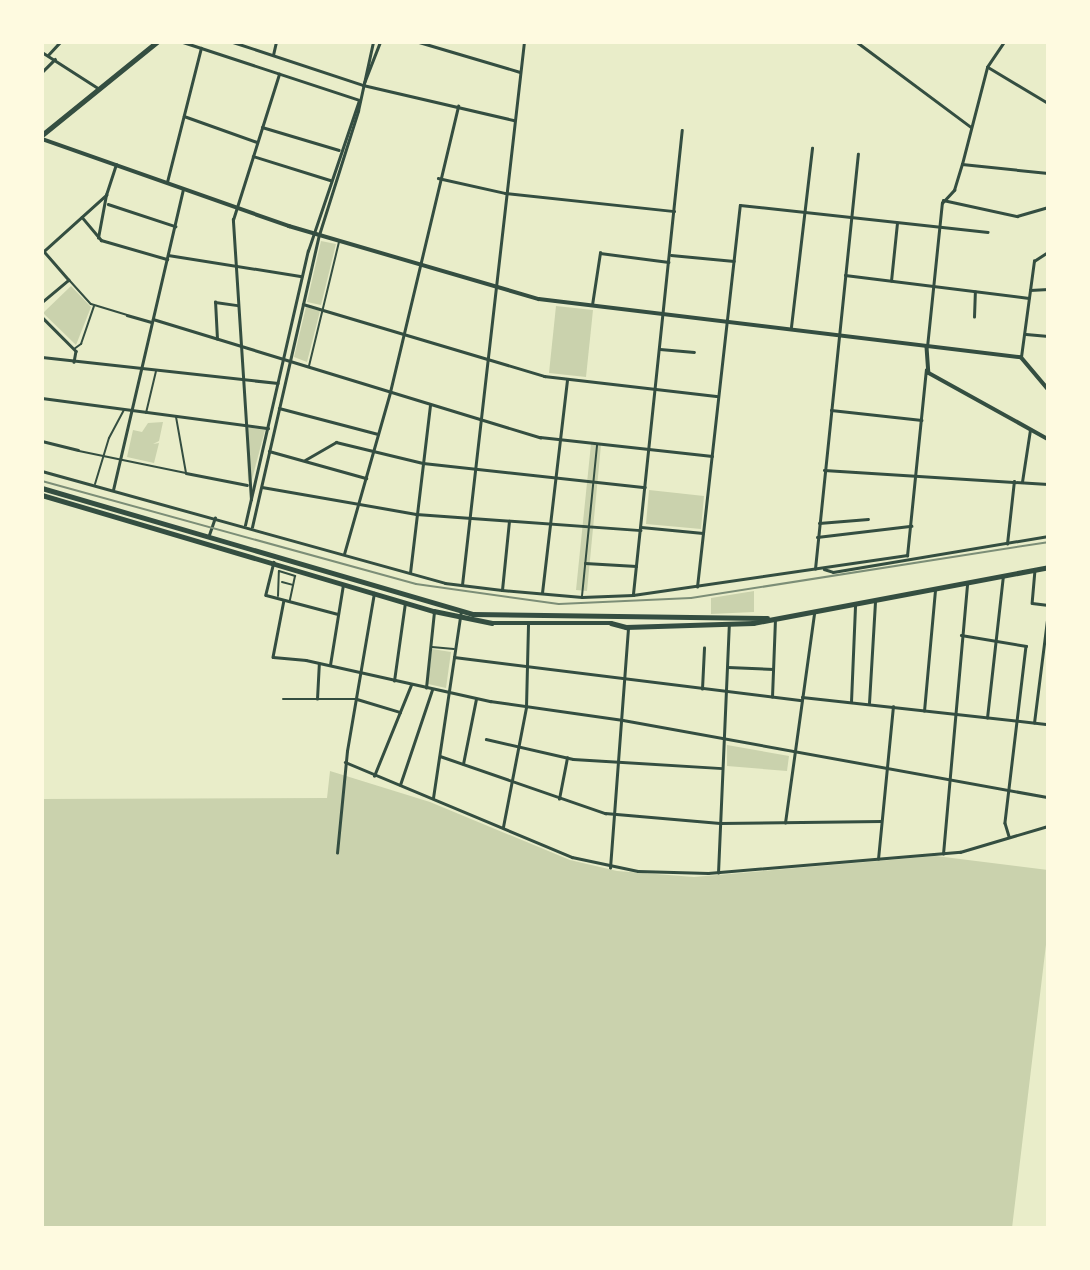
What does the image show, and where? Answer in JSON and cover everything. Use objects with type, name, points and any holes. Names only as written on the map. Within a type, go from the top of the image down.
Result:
[{"type":"main road","points":[[42,137],[149,44],[157,42]]},
{"type":"main road","points":[[42,488],[461,611],[504,617],[626,615],[775,619]]},
{"type":"main road","points":[[42,495],[460,618],[528,624],[626,627],[729,624],[775,619],[1048,567]]},
{"type":"main road","points":[[626,615],[633,621],[626,627]]},
{"type":"main road","points":[[626,615],[626,627]]},
{"type":"street","points":[[48,55],[60,42]]},
{"type":"street","points":[[183,42],[359,100]]},
{"type":"street","points":[[233,42],[363,84],[514,120]]},
{"type":"street","points":[[273,55],[276,42]]},
{"type":"street","points":[[252,528],[319,235],[359,100],[373,42]]},
{"type":"street","points":[[363,84],[380,42]]},
{"type":"street","points":[[419,42],[520,72]]},
{"type":"street","points":[[462,585],[524,42]]},
{"type":"street","points":[[858,42],[971,127]]},
{"type":"street","points":[[908,557],[937,228],[943,200],[954,190],[987,67],[1004,42]]},
{"type":"street","points":[[167,182],[201,48]]},
{"type":"street","points":[[42,52],[98,88]]},
{"type":"street","points":[[42,72],[55,59]]},
{"type":"street","points":[[987,67],[1048,103]]},
{"type":"street","points":[[251,500],[247,485],[240,379],[235,207],[279,74]]},
{"type":"street","points":[[245,526],[313,233],[339,150],[359,100]]},
{"type":"street","points":[[344,554],[390,392],[438,178],[458,106]]},
{"type":"street","points":[[184,116],[257,142]]},
{"type":"street","points":[[262,127],[339,150]]},
{"type":"street","points":[[633,595],[682,131]]},
{"type":"street","points":[[42,137],[319,235],[545,300],[727,319],[838,336],[1021,357],[1047,385]]},
{"type":"street","points":[[790,327],[812,148]]},
{"type":"street","points":[[815,569],[858,153]]},
{"type":"street","points":[[252,156],[330,180]]},
{"type":"street","points":[[117,164],[106,195],[43,250],[95,305],[239,345],[480,419],[558,439],[712,456]]},
{"type":"street","points":[[962,164],[1048,173]]},
{"type":"street","points":[[438,178],[505,193],[674,211]]},
{"type":"street","points":[[113,490],[184,188]]},
{"type":"street","points":[[98,238],[108,204],[106,195]]},
{"type":"street","points":[[943,200],[1017,216],[1048,207]]},
{"type":"street","points":[[108,204],[175,226]]},
{"type":"street","points":[[697,589],[740,205],[988,232]]},
{"type":"street","points":[[82,218],[98,238],[167,257],[302,276]]},
{"type":"street","points":[[891,281],[897,223]]},
{"type":"street","points":[[308,367],[339,240]]},
{"type":"street","points":[[1021,357],[1034,261],[1048,252]]},
{"type":"street","points":[[592,305],[600,253],[668,262]]},
{"type":"street","points":[[669,255],[734,261]]},
{"type":"street","points":[[845,275],[1029,298]]},
{"type":"street","points":[[42,303],[69,279]]},
{"type":"street","points":[[1030,290],[1048,289]]},
{"type":"street","points":[[974,317],[975,292]]},
{"type":"street","points":[[217,339],[215,302],[237,305]]},
{"type":"street","points":[[303,304],[486,361],[567,379],[720,396]]},
{"type":"street","points":[[74,349],[80,346],[95,305]]},
{"type":"street","points":[[42,317],[74,349],[74,362]]},
{"type":"street","points":[[1026,334],[1048,336]]},
{"type":"street","points":[[660,349],[694,352]]},
{"type":"street","points":[[42,357],[278,383]]},
{"type":"street","points":[[926,370],[1048,439]]},
{"type":"street","points":[[146,413],[156,371]]},
{"type":"street","points":[[542,593],[553,478],[567,379]]},
{"type":"street","points":[[42,398],[268,428]]},
{"type":"street","points":[[410,573],[430,404]]},
{"type":"street","points":[[279,408],[378,434]]},
{"type":"street","points":[[831,410],[922,421]]},
{"type":"street","points":[[95,485],[102,456],[124,411]]},
{"type":"street","points":[[176,417],[186,473]]},
{"type":"street","points":[[1022,482],[1031,429]]},
{"type":"street","points":[[42,441],[247,485]]},
{"type":"street","points":[[305,460],[337,442],[423,463],[645,487]]},
{"type":"street","points":[[582,597],[597,444]]},
{"type":"street","points":[[270,451],[366,478]]},
{"type":"street","points":[[824,470],[1048,484]]},
{"type":"street","points":[[42,471],[410,573],[462,585],[582,597],[697,589],[821,568],[1007,544],[1048,536]]},
{"type":"street","points":[[1007,544],[1014,481]]},
{"type":"street","points":[[261,487],[416,514],[703,533]]},
{"type":"street","points":[[209,535],[215,518]]},
{"type":"street","points":[[818,523],[868,519]]},
{"type":"street","points":[[502,590],[509,521]]},
{"type":"street","points":[[817,537],[911,526]]},
{"type":"street","points":[[274,562],[266,595],[338,614]]},
{"type":"street","points":[[585,562],[636,566]]},
{"type":"street","points":[[1035,569],[1032,603],[1048,605]]},
{"type":"street","points":[[277,598],[281,582],[276,571],[295,576],[289,601]]},
{"type":"street","points":[[987,718],[1003,576]]},
{"type":"street","points":[[281,582],[293,585]]},
{"type":"street","points":[[943,854],[967,583]]},
{"type":"street","points":[[330,665],[343,584]]},
{"type":"street","points":[[924,711],[935,589]]},
{"type":"street","points":[[337,853],[345,762],[373,593]]},
{"type":"street","points":[[284,600],[273,657],[320,662],[476,699],[622,720],[1048,797]]},
{"type":"street","points":[[869,704],[875,601]]},
{"type":"street","points":[[394,681],[405,603]]},
{"type":"street","points":[[851,702],[855,605]]},
{"type":"street","points":[[426,688],[434,611]]},
{"type":"street","points":[[433,798],[461,611]]},
{"type":"street","points":[[1034,723],[1048,612]]},
{"type":"street","points":[[785,823],[814,613]]},
{"type":"street","points":[[772,697],[775,619]]},
{"type":"street","points":[[503,827],[526,707],[528,624]]},
{"type":"street","points":[[718,873],[729,624]]},
{"type":"street","points":[[610,868],[626,680],[626,627]]},
{"type":"street","points":[[961,635],[1024,643],[1005,827],[1009,836]]},
{"type":"street","points":[[431,646],[455,650]]},
{"type":"street","points":[[702,689],[705,648]]},
{"type":"street","points":[[454,657],[726,692],[851,702],[1048,724]]},
{"type":"street","points":[[317,699],[320,662]]},
{"type":"street","points":[[727,667],[773,669]]},
{"type":"street","points":[[374,776],[411,685]]},
{"type":"street","points":[[400,785],[432,690]]},
{"type":"street","points":[[284,699],[357,699],[400,712]]},
{"type":"street","points":[[463,764],[476,699]]},
{"type":"street","points":[[878,859],[893,707]]},
{"type":"street","points":[[486,739],[567,758],[722,768]]},
{"type":"street","points":[[440,756],[559,799],[615,814],[720,823],[881,821]]},
{"type":"street","points":[[559,799],[567,758]]},
{"type":"street","points":[[345,762],[572,858],[610,868],[718,873],[943,854],[975,849],[1009,836],[1048,826]]},
{"type":"green space","points":[[321,241],[336,244],[321,305],[307,302]]},
{"type":"green space","points":[[71,286],[91,307],[76,345],[43,313]]},
{"type":"green space","points":[[556,306],[593,310],[586,377],[549,373]]},
{"type":"green space","points":[[306,307],[320,311],[307,362],[294,357]]},
{"type":"green space","points":[[163,422],[159,441],[153,444],[159,443],[154,463],[127,457],[133,430],[142,432],[148,423]]},
{"type":"green space","points":[[246,427],[265,430],[251,483],[248,481]]},
{"type":"green space","points":[[591,444],[601,445],[587,591],[576,590]]},
{"type":"green space","points":[[649,490],[704,496],[701,529],[646,524]]},
{"type":"green space","points":[[754,591],[754,612],[711,614],[711,598]]},
{"type":"green space","points":[[432,649],[451,652],[446,688],[428,684]]},
{"type":"green space","points":[[727,745],[789,756],[787,771],[727,766]]},
{"type":"green space","points":[[330,771],[430,802],[570,860],[617,871],[694,877],[936,856],[1048,870],[1048,928],[1012,1228],[42,1228],[42,799],[327,798]]},
{"type":"railway","points":[[42,481],[416,584],[559,604],[691,598],[1048,542]]}]
